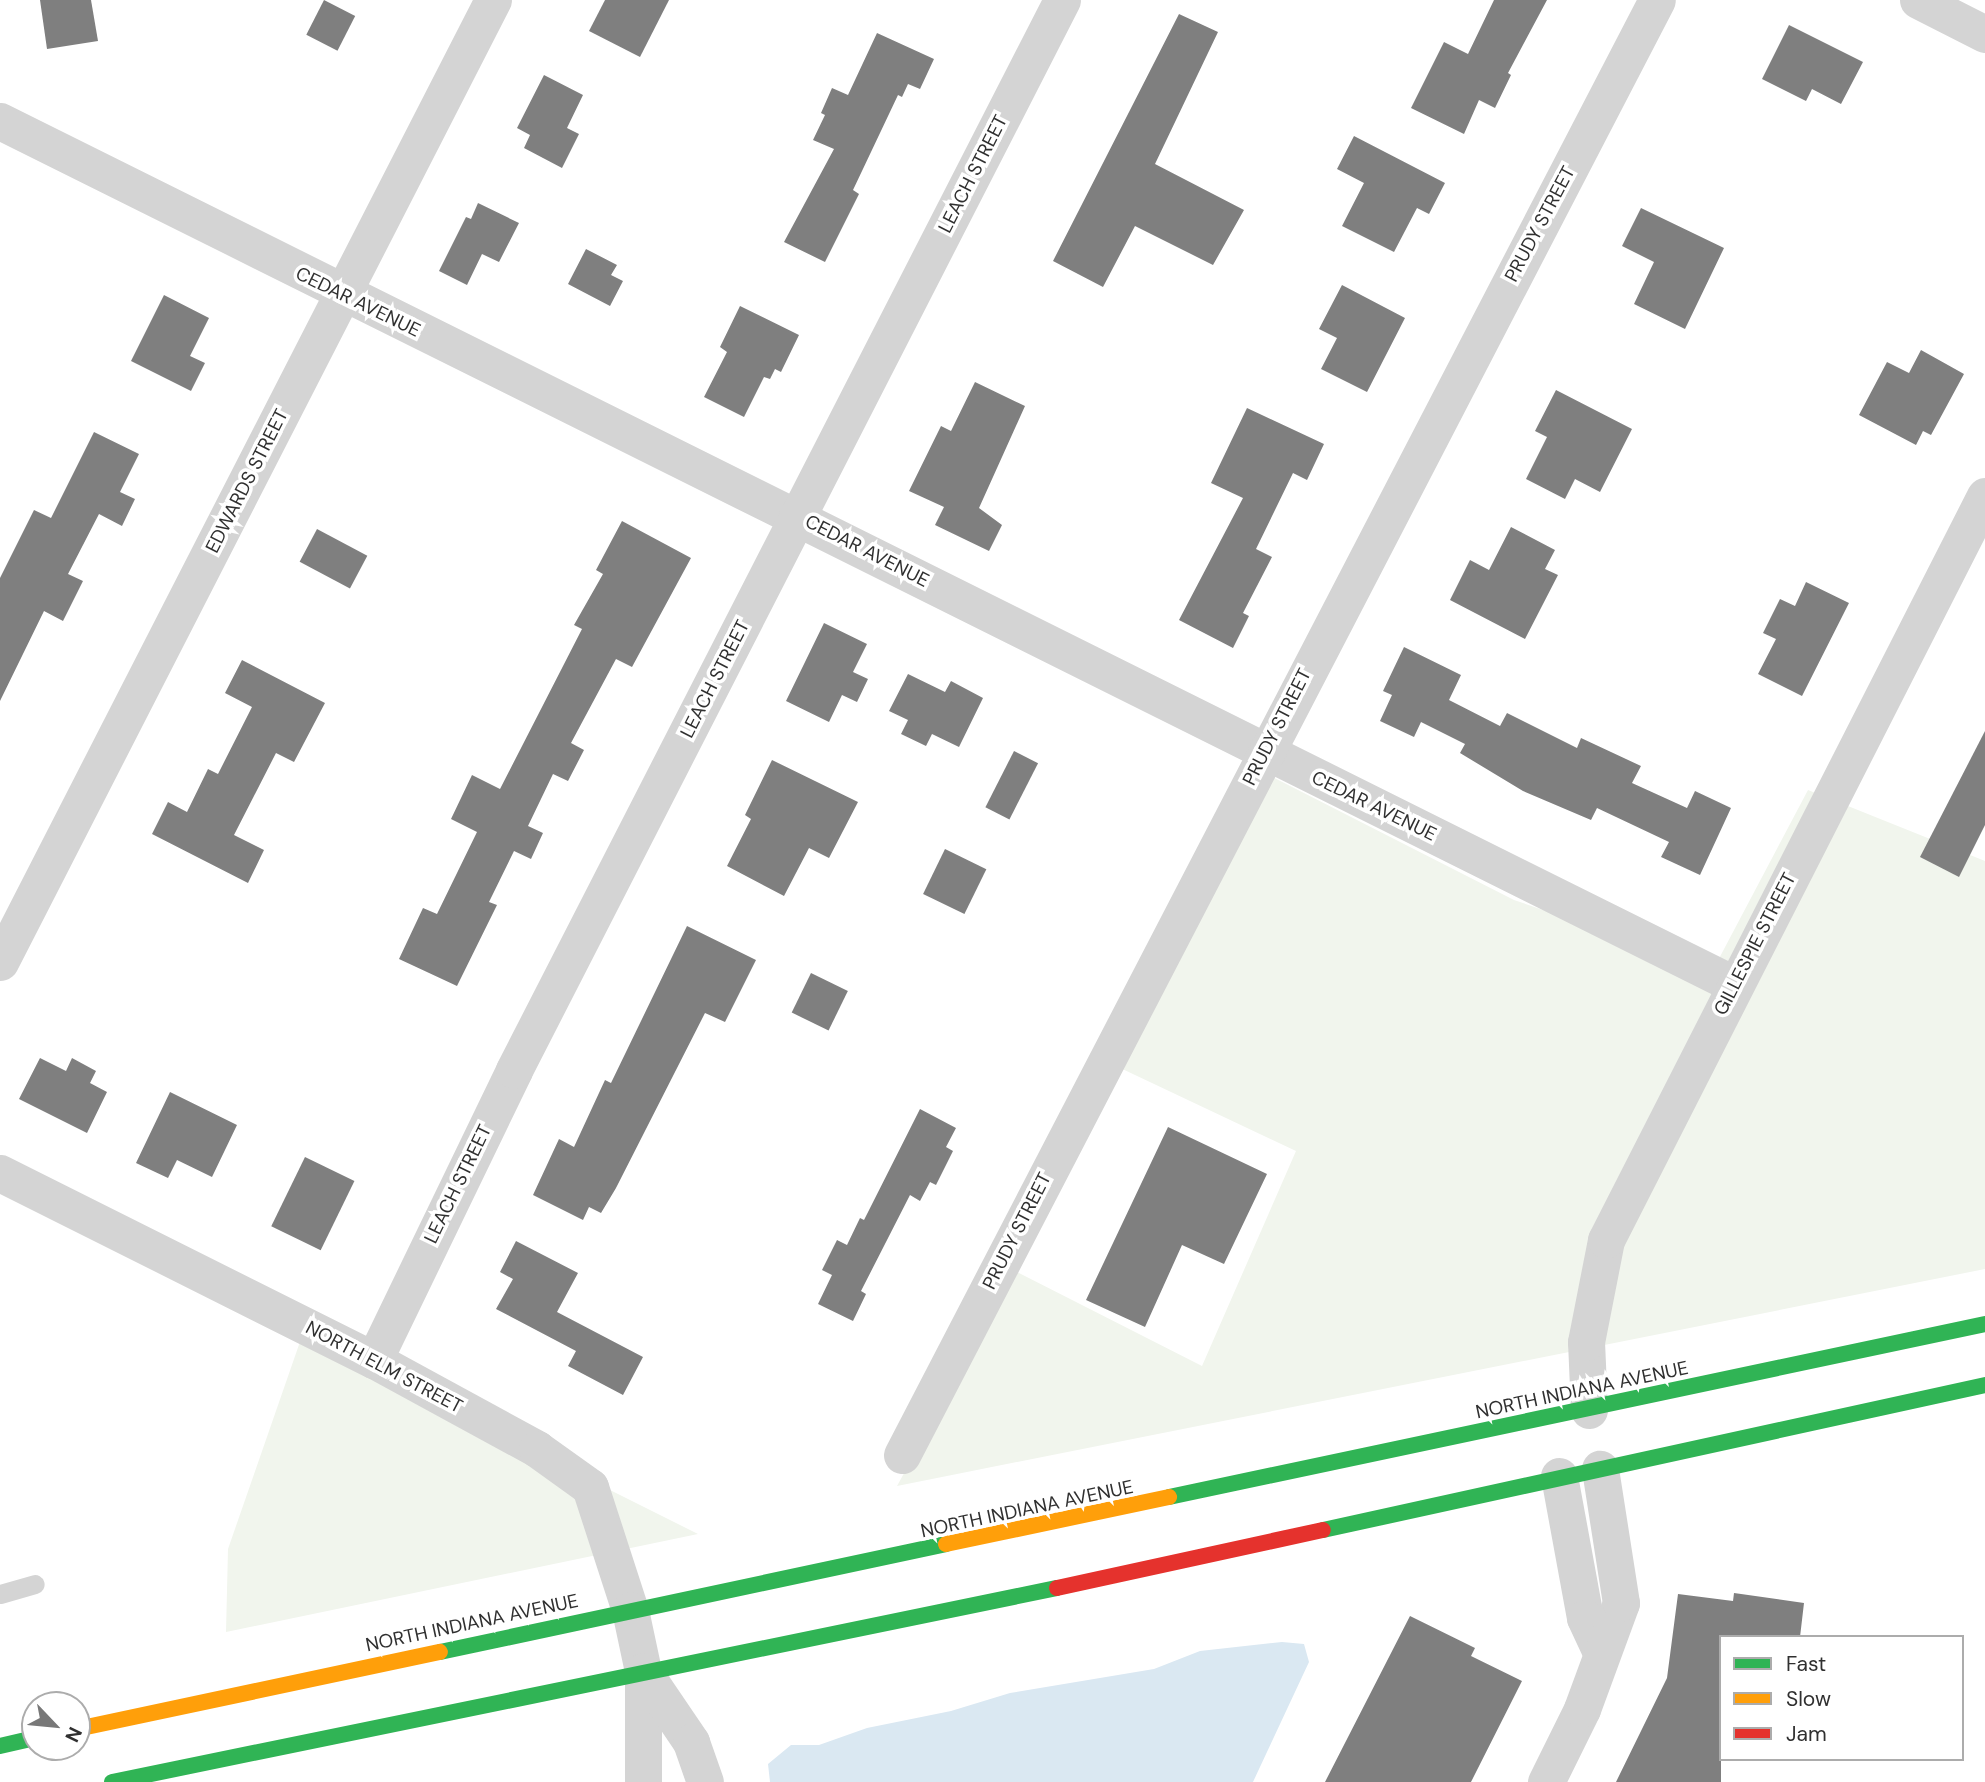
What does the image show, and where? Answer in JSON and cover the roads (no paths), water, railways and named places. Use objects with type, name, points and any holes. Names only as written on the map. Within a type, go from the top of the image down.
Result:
[{"type":"main road","name":"NORTH INDIANA AVENUE","points":[[91,1726],[1985,1324]]},
{"type":"main road","points":[[113,1782],[643,1671],[896,1623],[1985,1385]]},
{"type":"main road","points":[[0,1746],[21,1741]]},
{"type":"street","name":"EDWARDS STREET","points":[[0,962],[493,0]]},
{"type":"street","name":"LEACH STREET","points":[[374,1360],[514,1070],[1062,0]]},
{"type":"street","name":"PRUDY STREET","points":[[902,1455],[1264,751],[1657,0]]},
{"type":"street","points":[[1918,0],[1985,34]]},
{"type":"street","name":"CEDAR AVENUE","points":[[0,121],[342,294],[799,517],[1733,985]]},
{"type":"street","name":"GILLESPIE STREET","points":[[1589,1410],[1586,1342],[1606,1240],[1733,985],[1985,496]]},
{"type":"street","name":"NORTH ELM STREET","points":[[0,1172],[374,1360],[537,1449],[590,1487],[630,1611],[643,1671]]},
{"type":"street","points":[[1546,1782],[1582,1709],[1598,1670],[1600,1650],[1621,1602],[1600,1469]]},
{"type":"street","points":[[1559,1476],[1585,1618],[1600,1650]]},
{"type":"street","points":[[643,1671],[643,1782]]},
{"type":"street","points":[[643,1671],[691,1742],[705,1782]]},
{"type":"lane","points":[[0,1594],[34,1584]]}]
